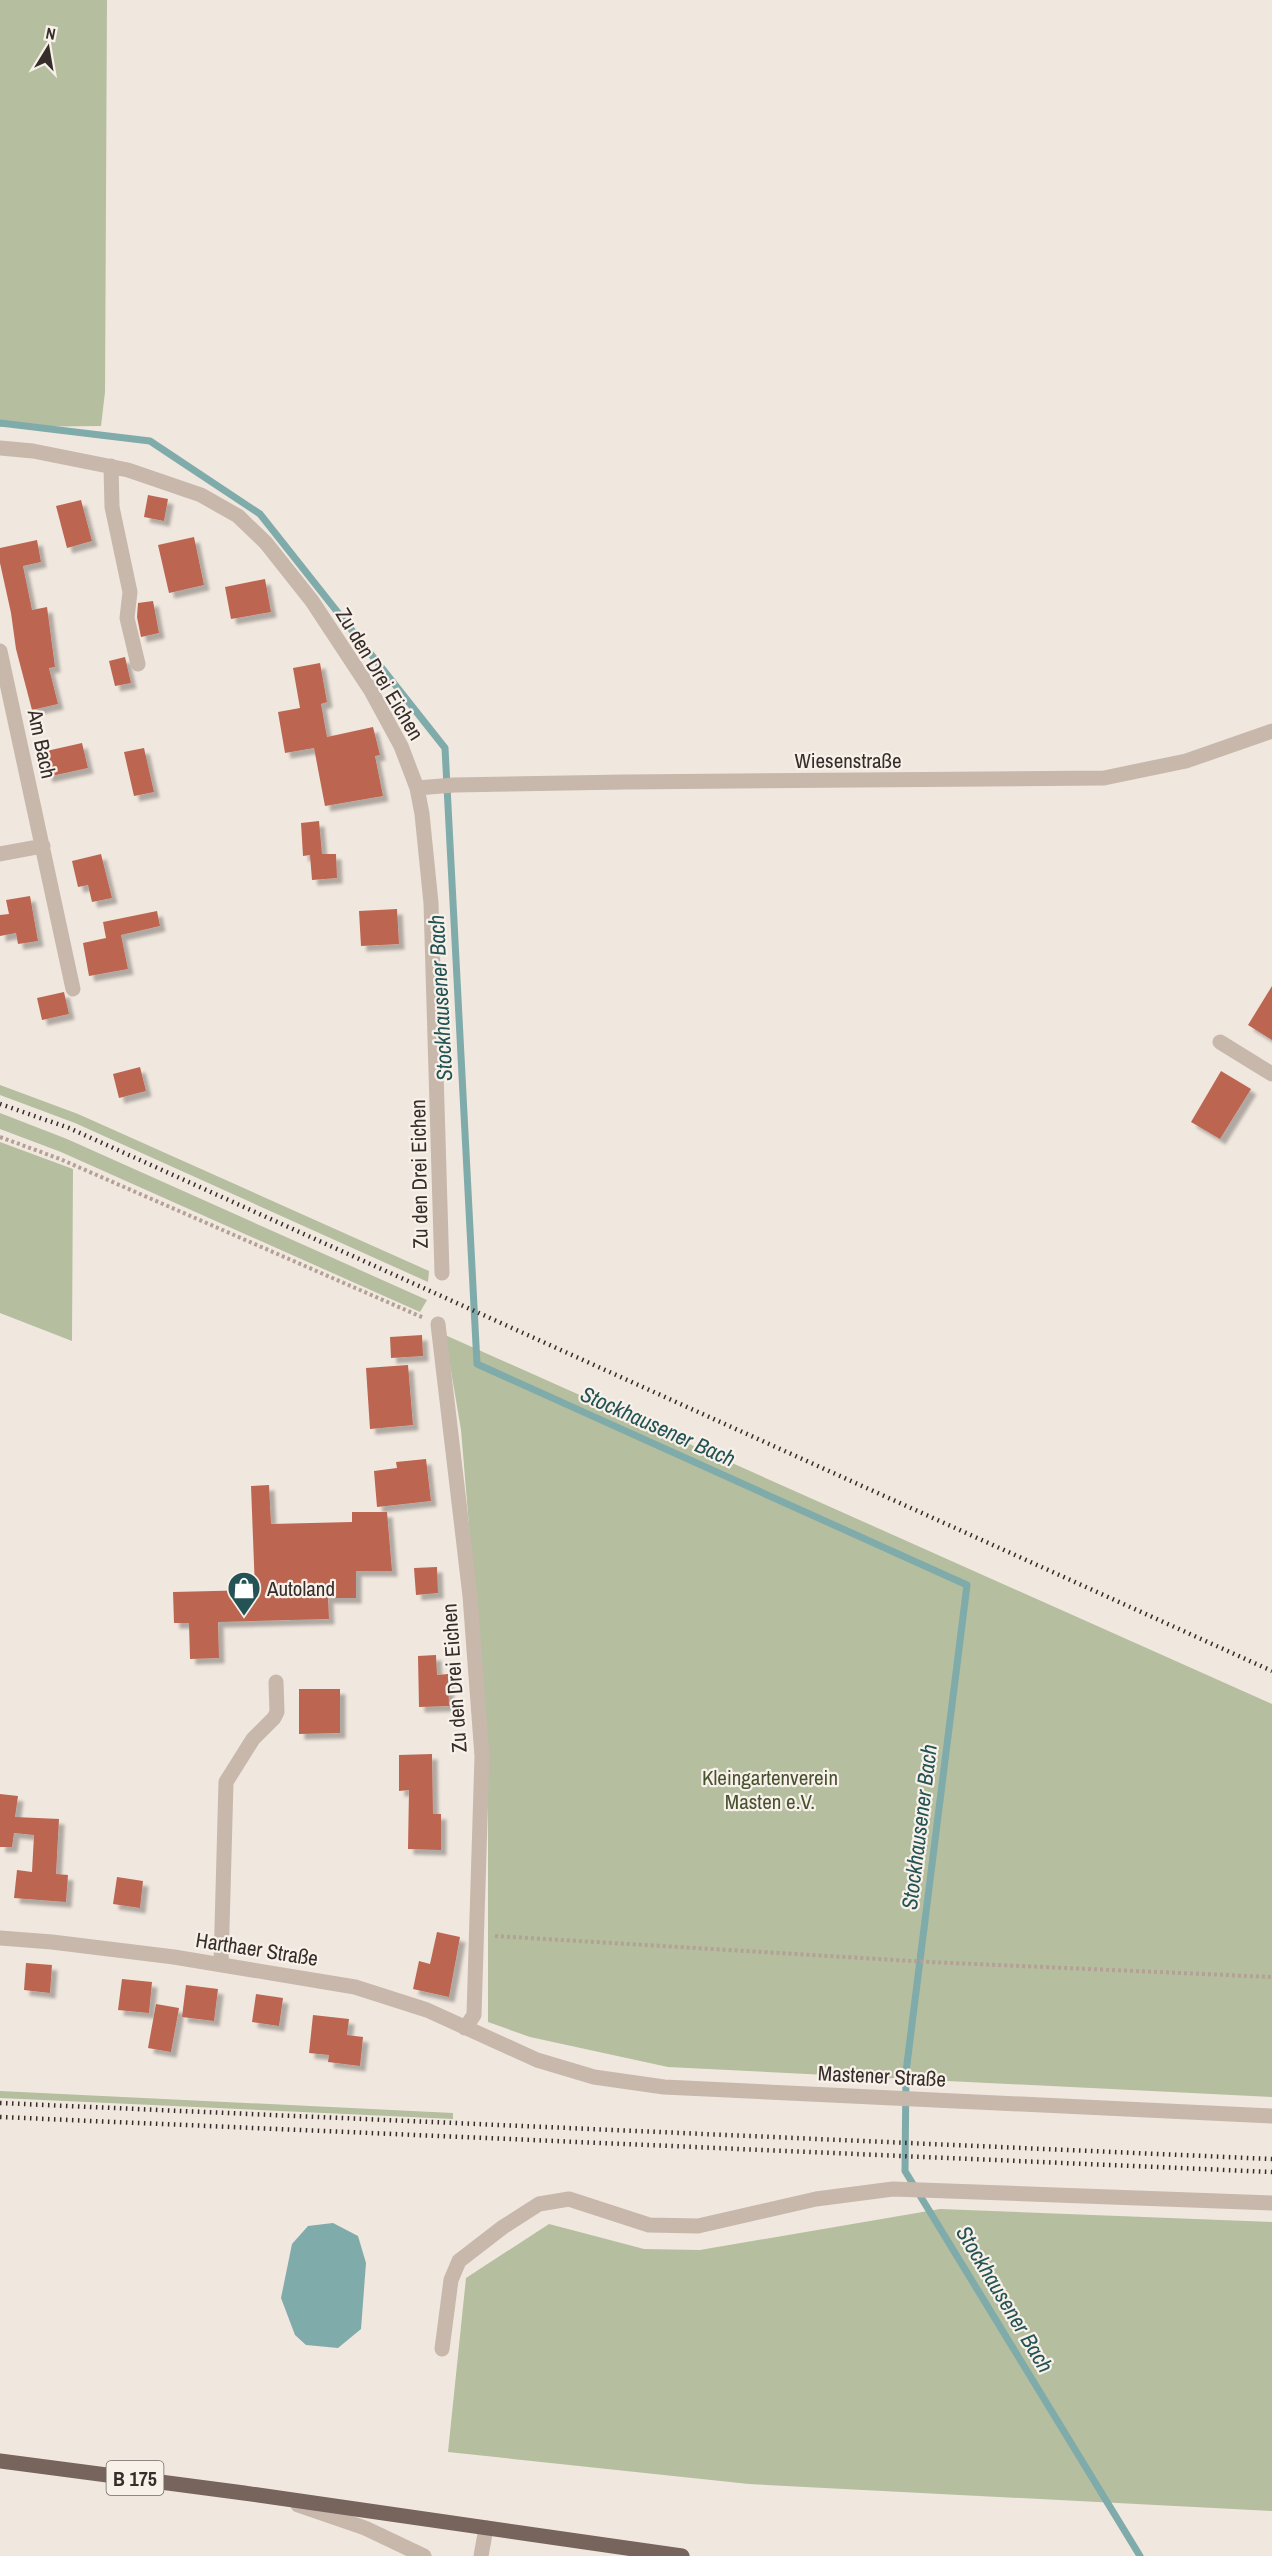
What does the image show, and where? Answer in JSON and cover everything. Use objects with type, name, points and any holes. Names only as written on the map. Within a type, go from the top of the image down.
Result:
[{"type":"main road","name":"B 175","points":[[0,2461],[682,2556]]},
{"type":"street","name":"Zu den Drei Eichen","points":[[0,448],[33,451],[111,466],[148,476],[201,495],[238,516],[266,543],[312,601],[370,689],[401,746],[417,788],[422,814],[431,903],[442,1274]]},
{"type":"street","points":[[111,466],[112,507],[130,592],[127,618],[138,664]]},
{"type":"street","name":"Am Bach","points":[[0,651],[73,989]]},
{"type":"street","name":"Wiesenstraße","points":[[417,788],[454,785],[1104,778],[1186,761],[1272,731]]},
{"type":"street","points":[[0,854],[43,846]]},
{"type":"street","points":[[1220,1042],[1272,1074]]},
{"type":"street","name":"Zu den Drei Eichen","points":[[438,1324],[470,1596],[482,1756],[474,2015],[465,2028]]},
{"type":"street","points":[[221,1964],[226,1782],[253,1739],[274,1718],[277,1712],[276,1682]]},
{"type":"street","name":"Harthaer Straße","points":[[0,1938],[52,1942],[221,1964],[355,1988],[427,2010],[496,2043]]},
{"type":"street","name":"Mastener Straße","points":[[496,2043],[594,2077],[664,2087],[1272,2116]]},
{"type":"street","points":[[442,2349],[451,2280],[459,2261],[503,2227],[539,2204],[569,2199],[649,2225],[698,2226],[816,2199],[893,2189],[1272,2203]]},
{"type":"street","points":[[269,2497],[365,2528],[424,2556]]},
{"type":"street","points":[[481,2556],[486,2528]]},
{"type":"path","points":[[0,1137],[60,1159],[341,1284],[438,1324]]},
{"type":"path","points":[[476,1935],[929,1962],[1272,1977]]},
{"type":"green space","points":[[0,0],[107,0],[105,392],[101,426],[0,427]]},
{"type":"green space","points":[[0,1085],[78,1114],[429,1271],[428,1282],[75,1123],[0,1095]]},
{"type":"green space","points":[[0,1113],[67,1139],[427,1300],[420,1312],[61,1152],[0,1129]]},
{"type":"green space","points":[[0,1142],[73,1169],[72,1341],[0,1313]]},
{"type":"green space","name":"Kleingartenverein Masten e.V.","points":[[445,1335],[1272,1704],[1272,2097],[668,2067],[530,2037],[488,2022],[488,1752],[461,1430]]},
{"type":"green space","points":[[0,2091],[453,2113],[453,2119],[0,2098]]},
{"type":"green space","points":[[940,2209],[1272,2222],[1272,2511],[749,2484],[448,2452],[466,2278],[549,2224],[644,2249],[700,2250]]},
{"type":"water","points":[[333,2223],[358,2236],[366,2263],[361,2329],[338,2348],[306,2345],[295,2335],[281,2298],[292,2244],[308,2226]]},
{"type":"building","points":[[148,495],[168,499],[164,521],[144,517]]},
{"type":"building","points":[[81,500],[92,541],[67,548],[56,506]]},
{"type":"building","points":[[194,537],[204,585],[169,593],[158,545]]},
{"type":"building","points":[[37,540],[41,562],[23,566],[32,610],[47,607],[55,667],[49,668],[58,704],[32,710],[16,649],[0,563],[0,548]]},
{"type":"building","points":[[265,579],[271,612],[231,619],[225,587]]},
{"type":"building","points":[[153,601],[159,633],[141,637],[137,617],[138,603]]},
{"type":"building","points":[[125,657],[131,683],[115,686],[109,661]]},
{"type":"building","points":[[320,663],[327,702],[321,704],[327,737],[373,727],[380,755],[375,756],[383,796],[325,806],[314,748],[285,753],[278,712],[300,708],[293,668]]},
{"type":"building","points":[[82,743],[88,768],[47,777],[42,752]]},
{"type":"building","points":[[144,748],[154,792],[134,796],[124,752]]},
{"type":"building","points":[[319,821],[322,854],[336,854],[337,878],[312,880],[310,855],[303,856],[301,823]]},
{"type":"building","points":[[101,854],[112,898],[92,902],[88,885],[78,887],[72,861]]},
{"type":"building","points":[[30,896],[38,941],[18,944],[16,933],[0,936],[0,915],[9,914],[6,900]]},
{"type":"building","points":[[397,909],[399,944],[361,946],[359,911]]},
{"type":"building","points":[[157,911],[160,926],[121,935],[128,969],[89,976],[83,943],[106,938],[103,922]]},
{"type":"building","points":[[1272,986],[1272,1040],[1248,1025]]},
{"type":"building","points":[[64,992],[69,1014],[42,1020],[37,998]]},
{"type":"building","points":[[140,1067],[146,1091],[119,1098],[113,1074]]},
{"type":"building","points":[[1221,1071],[1251,1089],[1220,1139],[1191,1122]]},
{"type":"building","points":[[422,1335],[423,1356],[391,1358],[390,1337]]},
{"type":"building","points":[[408,1365],[413,1425],[370,1429],[366,1368]]},
{"type":"building","points":[[426,1459],[431,1501],[377,1507],[374,1471],[397,1468],[396,1462]]},
{"type":"building","points":[[269,1485],[271,1524],[352,1522],[352,1512],[387,1512],[392,1571],[356,1571],[356,1598],[328,1598],[329,1619],[218,1622],[219,1658],[190,1659],[189,1623],[174,1623],[173,1592],[255,1590],[251,1486]]},
{"type":"building","points":[[437,1567],[438,1593],[416,1595],[414,1568]]},
{"type":"building","points":[[436,1655],[437,1675],[448,1674],[449,1706],[419,1707],[418,1656]]},
{"type":"building","points":[[299,1689],[340,1689],[340,1733],[299,1734]]},
{"type":"building","points":[[432,1754],[433,1814],[441,1814],[441,1850],[408,1849],[409,1790],[399,1791],[399,1755]]},
{"type":"building","points":[[0,1794],[18,1796],[15,1817],[59,1819],[56,1874],[68,1875],[66,1902],[14,1898],[17,1870],[32,1872],[34,1835],[14,1833],[12,1847],[0,1847]]},
{"type":"building","points":[[117,1877],[143,1881],[140,1908],[113,1904]]},
{"type":"building","points":[[437,1932],[460,1937],[449,1997],[413,1989],[419,1961],[430,1964]]},
{"type":"building","points":[[26,1963],[52,1965],[50,1993],[24,1990]]},
{"type":"building","points":[[122,1979],[152,1982],[149,2013],[118,2010]]},
{"type":"building","points":[[186,1985],[218,1989],[214,2021],[182,2017]]},
{"type":"building","points":[[256,1994],[283,1998],[279,2026],[252,2022]]},
{"type":"building","points":[[156,2004],[179,2008],[171,2052],[148,2048]]},
{"type":"building","points":[[313,2015],[349,2019],[347,2035],[363,2037],[360,2066],[328,2062],[329,2055],[309,2053]]},
{"type":"waterway","name":"Stockhausener Bach","points":[[0,423],[150,441],[260,514],[445,748],[477,1364],[967,1585],[906,2072],[905,2171],[1140,2556]]},
{"type":"railway","points":[[0,1104],[69,1128],[1272,1671]]},
{"type":"railway","points":[[0,2103],[1272,2159]]},
{"type":"railway","points":[[0,2117],[1272,2172]]},
{"type":"place","name":"Autoland","points":[[244,1617]]}]
